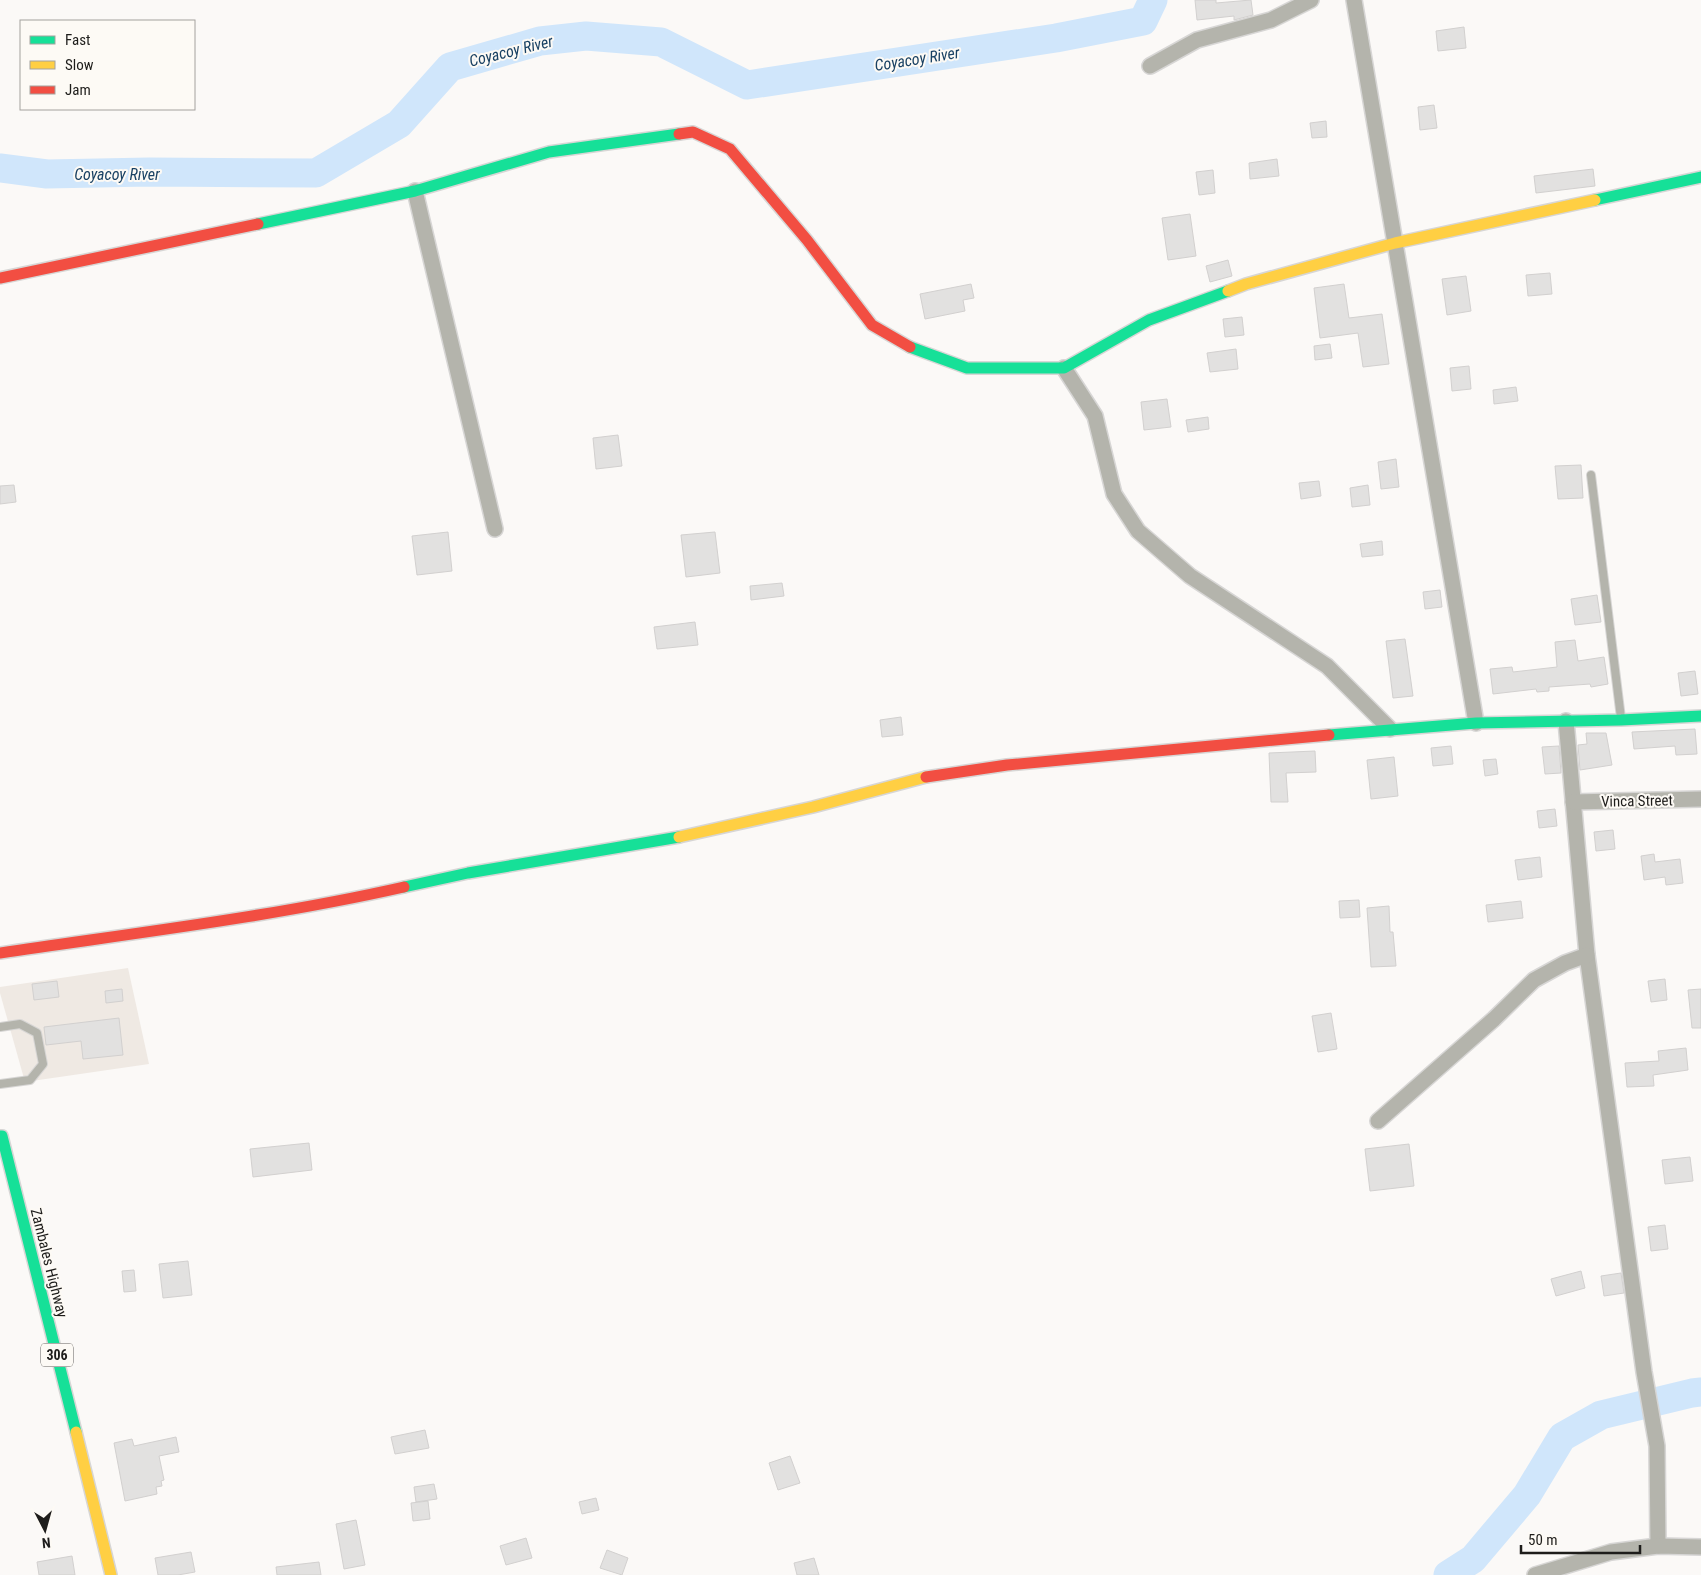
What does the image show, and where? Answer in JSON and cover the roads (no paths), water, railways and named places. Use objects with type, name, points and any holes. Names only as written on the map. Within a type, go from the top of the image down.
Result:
[{"type":"street","points":[[1150,66],[1197,40],[1271,20],[1311,0]]},
{"type":"street","points":[[1354,0],[1476,723]]},
{"type":"street","points":[[0,278],[414,191],[549,152],[694,132],[730,150],[807,240],[872,326],[911,348],[967,368],[1064,368],[1150,320],[1246,284],[1395,243],[1701,177]]},
{"type":"street","points":[[414,191],[495,529]]},
{"type":"street","points":[[1064,368],[1095,416],[1114,494],[1138,531],[1190,576],[1327,666],[1390,729]]},
{"type":"street","points":[[0,953],[207,924],[323,904],[468,873],[660,842],[813,807],[924,777],[1007,765],[1390,729],[1476,723],[1621,720],[1701,716]]},
{"type":"street","points":[[1566,721],[1587,955],[1644,1372],[1657,1446],[1658,1546]]},
{"type":"street","name":"Vinca Street","points":[[1573,802],[1701,799]]},
{"type":"street","points":[[1378,1121],[1494,1019],[1534,980],[1565,963],[1587,955]]},
{"type":"street","name":"Zambales Highway","points":[[1,1133],[111,1575]]},
{"type":"street","points":[[1535,1575],[1611,1552],[1658,1546],[1701,1547]]},
{"type":"lane","points":[[1591,475],[1621,720]]},
{"type":"lane","points":[[0,1028],[20,1024],[37,1033],[42,1064],[30,1080],[0,1084]]},
{"type":"waterway","name":"Coyacoy River","points":[[0,168],[47,174],[149,172],[316,173],[399,124],[450,67],[540,41],[586,36],[661,42],[747,85],[1056,38],[1143,21],[1153,0]]},
{"type":"waterway","points":[[1448,1575],[1473,1559],[1527,1495],[1562,1437],[1601,1415],[1701,1392]]}]
